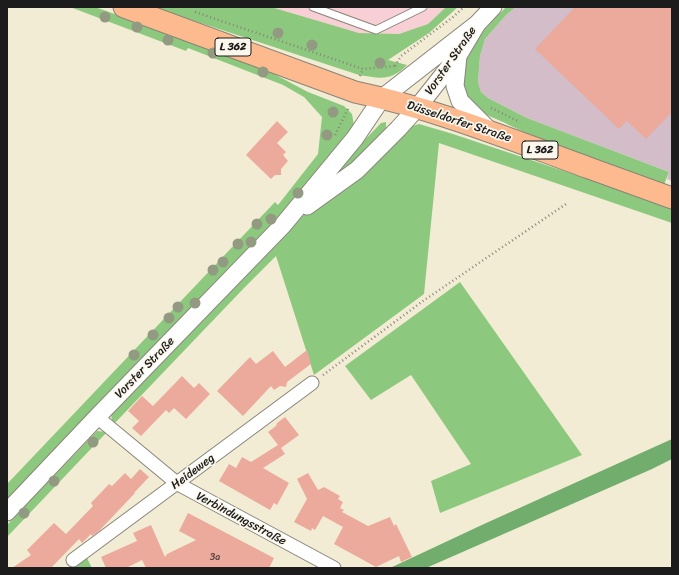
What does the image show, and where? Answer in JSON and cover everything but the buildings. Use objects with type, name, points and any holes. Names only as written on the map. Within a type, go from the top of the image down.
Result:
[{"type":"main road","name":"Düsseldorfer Straße","points":[[124,7],[355,92],[417,108],[490,131],[672,198]]},
{"type":"street","name":"Vorster Straße","points":[[283,225],[357,170],[398,129],[417,108],[458,56],[477,24],[493,7]]},
{"type":"street","name":"Düsseldorfer Straße","points":[[382,98],[477,24]]},
{"type":"street","name":"L 362","points":[[458,56],[455,86],[460,101],[490,131]]},
{"type":"street","name":"Vorster Straße","points":[[7,512],[283,225],[355,138],[382,98]]},
{"type":"street","name":"Heideweg","points":[[73,560],[178,484],[312,383]]},
{"type":"street","name":"Verbindungsstraße","points":[[97,417],[178,484],[334,568]]},
{"type":"lane","points":[[313,7],[376,30],[423,7]]},
{"type":"path","points":[[395,66],[401,56],[464,7]]},
{"type":"path","points":[[194,12],[363,69]]},
{"type":"path","points":[[490,107],[524,124]]},
{"type":"path","points":[[312,383],[423,301],[566,204]]},
{"type":"shaded area","points":[[271,7],[446,7],[428,24],[399,34],[359,33]]},
{"type":"shaded area","points":[[516,7],[672,7],[672,181],[667,179],[669,172],[527,118],[488,98],[481,92],[478,82],[480,56],[485,39],[507,14]]},
{"type":"green space","points":[[70,7],[95,7],[257,65],[308,92],[344,106],[352,114],[354,125],[323,172],[7,504],[7,484],[275,202],[278,205],[318,154],[322,117],[304,97],[283,85],[188,48],[186,51]]},
{"type":"green space","points":[[152,7],[271,7],[359,33],[399,34],[428,24],[446,7],[458,7],[429,33],[388,60],[407,65],[395,74],[384,78],[379,78],[359,75]]},
{"type":"green space","points":[[506,7],[516,7],[507,14],[485,39],[480,56],[478,82],[481,92],[488,98],[527,118],[669,172],[663,187],[528,134],[486,114],[471,103],[462,82],[461,67],[468,52],[480,35]]},
{"type":"green space","points":[[386,122],[386,128],[343,172],[312,195],[381,123]]},
{"type":"green space","points":[[419,124],[672,207],[672,223],[439,143],[424,294],[314,375],[276,256],[113,425],[111,415],[298,219],[350,186],[406,128]]},
{"type":"green space","points":[[460,282],[582,455],[440,513],[431,481],[471,464],[411,375],[371,400],[345,366]]},
{"type":"green space","points":[[97,431],[107,432],[7,537],[7,525]]},
{"type":"green space","points":[[672,439],[672,459],[652,469],[426,568],[390,568],[484,524]]},
{"type":"green space","points":[[87,558],[92,568],[72,568]]}]
